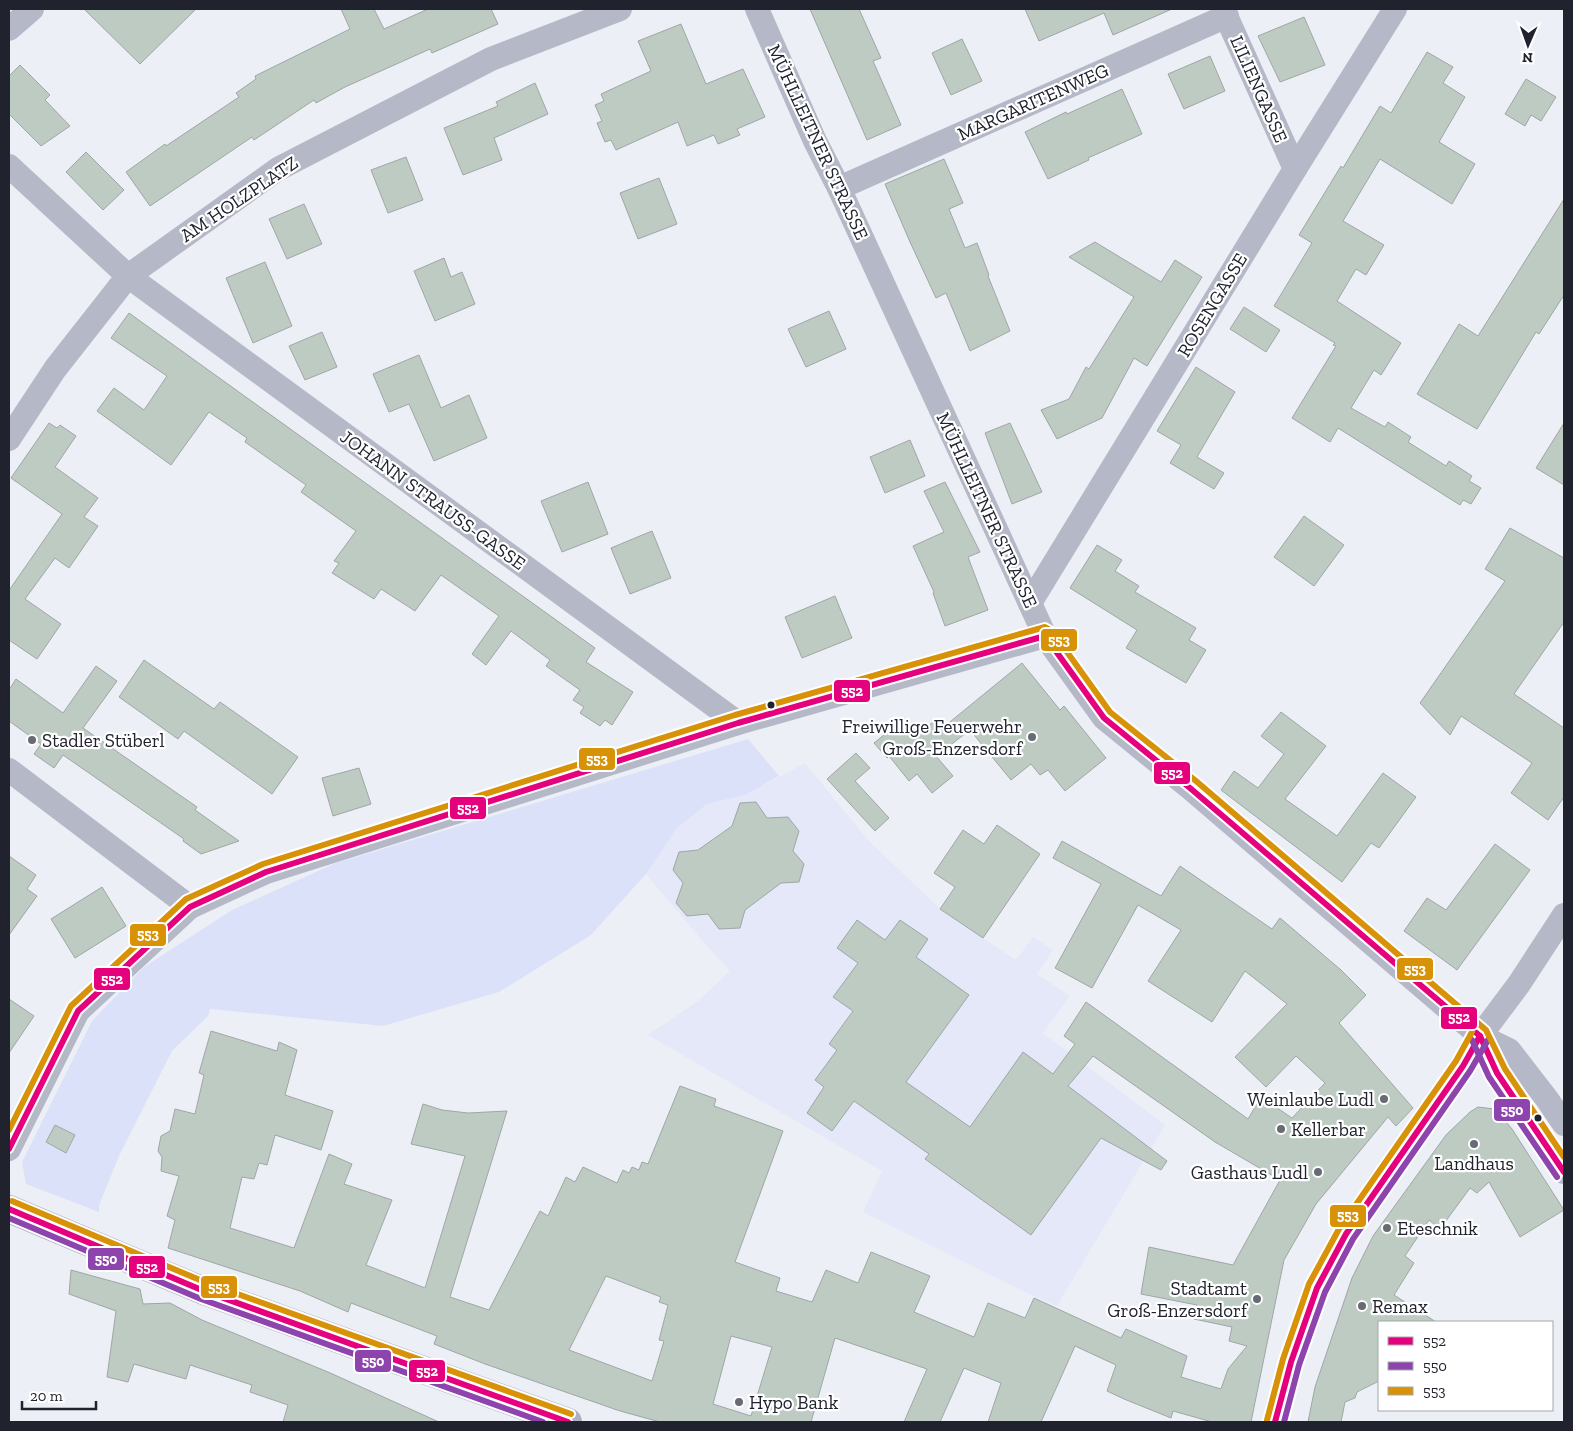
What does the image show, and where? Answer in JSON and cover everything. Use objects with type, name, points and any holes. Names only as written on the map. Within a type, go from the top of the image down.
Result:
[{"type":"main road","points":[[9,1209],[204,1291],[568,1422]]},
{"type":"street","points":[[9,30],[32,9]]},
{"type":"street","name":"AM HOLZPLATZ","points":[[9,439],[56,369],[128,276],[278,169],[491,59],[620,9]]},
{"type":"street","name":"MÜHLLEITNER STRASSE","points":[[758,9],[815,140],[839,188],[1045,636],[1104,718],[1190,788],[1480,1036]]},
{"type":"street","name":"ROSENGASSE","points":[[1030,603],[1395,9]]},
{"type":"street","name":"MARGARITENWEG","points":[[839,188],[1225,12]]},
{"type":"street","name":"LILIENGASSE","points":[[1225,12],[1295,169]]},
{"type":"street","name":"JOHANN STRAUSS-GASSE","points":[[9,166],[128,276],[738,723]]},
{"type":"street","points":[[9,1149],[78,1011],[190,908],[266,872],[738,723],[1045,636]]},
{"type":"street","points":[[9,770],[190,908]]},
{"type":"street","points":[[1276,1422],[1291,1362],[1317,1288],[1346,1234],[1463,1066],[1480,1036],[1519,984],[1564,914]]},
{"type":"street","points":[[1480,1036],[1509,1050],[1564,1124]]},
{"type":"street","points":[[1480,1036],[1497,1074],[1564,1172]]},
{"type":"shaded area","points":[[748,739],[779,776],[745,795],[707,804],[677,828],[646,874],[591,935],[499,992],[383,1026],[210,1009],[208,1016],[172,1051],[119,1156],[99,1205],[99,1212],[26,1184],[22,1162],[92,1021],[144,967],[232,910],[336,863]]},
{"type":"shaded area","points":[[805,763],[868,840],[940,909],[1016,960],[1033,937],[1053,950],[1037,974],[1070,996],[1043,1033],[1165,1125],[1057,1306],[863,1212],[882,1171],[648,1035],[698,1001],[730,971],[646,874],[677,828],[707,804],[745,795]]},
{"type":"building","points":[[84,9],[196,9],[140,64]]},
{"type":"building","points":[[341,9],[374,9],[384,29],[428,9],[491,9],[498,24],[432,53],[430,49],[345,87],[316,103],[314,100],[254,140],[252,137],[150,206],[126,172],[165,144],[166,146],[239,97],[236,93],[256,79],[255,76],[350,29]]},
{"type":"building","points":[[810,9],[859,9],[881,58],[873,61],[901,125],[867,140]]},
{"type":"building","points":[[1025,9],[1172,9],[1113,35],[1104,13],[1039,41]]},
{"type":"building","points":[[1304,17],[1325,65],[1280,82],[1258,36]]},
{"type":"building","points":[[681,24],[706,84],[743,69],[765,117],[737,129],[740,135],[718,144],[714,135],[687,146],[678,122],[616,150],[611,140],[605,142],[597,123],[602,121],[595,105],[604,101],[601,94],[651,71],[638,41]]},
{"type":"building","points":[[962,39],[982,81],[951,95],[932,53]]},
{"type":"building","points":[[1427,52],[1453,67],[1443,83],[1465,97],[1439,142],[1475,164],[1452,204],[1380,159],[1343,221],[1384,245],[1366,275],[1356,269],[1337,301],[1401,343],[1381,375],[1374,370],[1351,408],[1385,427],[1388,422],[1411,437],[1408,442],[1446,466],[1449,461],[1472,476],[1469,481],[1481,488],[1471,504],[1463,500],[1460,505],[1338,428],[1330,442],[1292,418],[1336,346],[1333,345],[1335,343],[1274,306],[1312,243],[1299,235],[1341,166],[1343,168],[1380,106],[1391,113]]},
{"type":"building","points":[[1210,56],[1225,91],[1184,109],[1168,74]]},
{"type":"building","points":[[20,65],[50,95],[45,100],[70,126],[41,146],[9,114],[9,76]]},
{"type":"building","points":[[1526,79],[1556,97],[1541,121],[1531,115],[1525,126],[1505,114]]},
{"type":"building","points":[[535,83],[548,114],[494,138],[502,160],[463,175],[444,128],[498,106],[496,102]]},
{"type":"building","points":[[1122,89],[1142,134],[1088,158],[1089,160],[1048,179],[1025,132],[1066,112],[1067,114]]},
{"type":"building","points":[[86,152],[124,190],[103,210],[66,172]]},
{"type":"building","points":[[406,157],[423,200],[388,213],[371,170]]},
{"type":"building","points":[[944,159],[963,203],[949,209],[965,248],[977,243],[1010,331],[970,351],[946,293],[936,298],[885,184]]},
{"type":"building","points":[[659,178],[677,224],[638,239],[620,193]]},
{"type":"building","points":[[1564,199],[1564,295],[1539,334],[1536,332],[1477,429],[1417,394],[1459,324],[1478,336]]},
{"type":"building","points":[[304,204],[322,244],[287,259],[269,219]]},
{"type":"building","points":[[1095,242],[1161,282],[1175,260],[1202,277],[1147,366],[1134,358],[1102,418],[1057,439],[1041,410],[1069,399],[1086,367],[1089,369],[1134,297],[1069,257]]},
{"type":"building","points":[[444,258],[451,277],[462,272],[475,304],[435,321],[414,271]]},
{"type":"building","points":[[265,262],[292,326],[253,343],[226,278]]},
{"type":"building","points":[[1244,307],[1280,330],[1266,352],[1230,329]]},
{"type":"building","points":[[829,311],[846,349],[806,367],[788,329]]},
{"type":"building","points":[[129,313],[595,648],[586,662],[633,692],[612,725],[605,720],[600,726],[580,713],[584,707],[573,700],[580,690],[546,666],[550,660],[511,631],[486,665],[472,654],[499,616],[441,575],[415,611],[381,589],[374,599],[332,573],[339,563],[334,561],[356,531],[301,492],[306,485],[245,442],[247,438],[209,412],[171,465],[97,411],[114,388],[144,410],[167,376],[111,338]]},
{"type":"building","points":[[322,332],[337,367],[305,380],[289,346]]},
{"type":"building","points":[[419,355],[441,408],[469,395],[487,438],[434,461],[409,404],[389,412],[373,374]]},
{"type":"building","points":[[1196,367],[1235,392],[1197,457],[1224,473],[1214,489],[1170,463],[1181,445],[1157,431]]},
{"type":"building","points":[[49,423],[57,428],[60,425],[76,436],[55,467],[98,498],[84,517],[98,526],[69,568],[55,558],[25,599],[61,624],[37,659],[9,640],[9,589],[62,514],[11,478]]},
{"type":"building","points":[[1010,423],[1042,492],[1012,504],[985,433]]},
{"type":"building","points":[[1564,423],[1564,485],[1536,468]]},
{"type":"building","points":[[910,440],[925,476],[885,493],[870,457]]},
{"type":"building","points":[[588,482],[608,534],[562,552],[541,501]]},
{"type":"building","points":[[945,482],[980,552],[968,557],[988,610],[945,626],[934,592],[913,546],[944,532],[924,491]]},
{"type":"building","points":[[1304,516],[1344,545],[1314,586],[1274,557]]},
{"type":"building","points":[[1510,528],[1564,558],[1564,622],[1514,694],[1564,728],[1564,797],[1548,820],[1511,793],[1532,763],[1461,716],[1450,735],[1420,703],[1505,581],[1485,569]]},
{"type":"building","points":[[652,531],[671,578],[630,594],[611,548]]},
{"type":"building","points":[[1097,545],[1122,560],[1115,571],[1139,586],[1135,592],[1196,628],[1189,640],[1206,650],[1186,683],[1126,648],[1137,630],[1070,588]]},
{"type":"building","points":[[835,596],[852,638],[802,658],[785,617]]},
{"type":"building","points":[[144,660],[214,709],[220,702],[298,757],[272,794],[184,731],[178,739],[119,697]]},
{"type":"building","name":"Freiwillige Feuerwehr Groß-Enzersdorf","points":[[1022,663],[1060,710],[1064,706],[1106,758],[1065,791],[1048,770],[1040,775],[1031,764],[1011,780],[970,730],[936,756],[953,776],[932,793],[917,774],[909,781],[889,756],[887,758],[874,743],[905,718],[918,734],[938,718],[945,726]]},
{"type":"building","points":[[96,666],[117,681],[83,728],[197,807],[195,810],[239,841],[201,854],[183,841],[184,839],[63,755],[54,768],[34,754],[41,744],[9,721],[9,690],[16,679],[63,713]]},
{"type":"building","points":[[1281,712],[1326,746],[1285,799],[1337,836],[1383,773],[1416,797],[1379,848],[1371,843],[1342,882],[1221,790],[1234,771],[1258,788],[1284,754],[1261,736]]},
{"type":"building","points":[[856,753],[870,768],[855,781],[889,818],[875,831],[827,779]]},
{"type":"building","points":[[359,768],[371,804],[333,816],[322,778]]},
{"type":"building","points":[[756,802],[767,818],[788,817],[799,831],[793,851],[804,864],[799,882],[781,883],[745,910],[740,928],[719,929],[708,914],[687,916],[676,903],[683,883],[673,870],[679,852],[698,850],[732,826],[740,803]]},
{"type":"building","points":[[997,825],[1040,854],[983,938],[940,909],[955,887],[934,873],[963,830],[984,844]]},
{"type":"building","points":[[1062,841],[1161,896],[1180,866],[1272,929],[1280,918],[1341,970],[1366,995],[1339,1023],[1413,1108],[1396,1126],[1388,1117],[1316,1204],[1284,1260],[1251,1422],[1212,1422],[1173,1411],[1171,1418],[1124,1399],[1107,1391],[1116,1365],[1075,1346],[1041,1422],[988,1422],[1001,1383],[964,1368],[940,1422],[904,1422],[927,1369],[835,1338],[811,1422],[660,1422],[620,1411],[485,1364],[434,1344],[437,1336],[351,1303],[348,1312],[300,1291],[168,1248],[175,1220],[167,1216],[179,1176],[161,1171],[162,1157],[158,1151],[161,1136],[170,1131],[175,1109],[195,1114],[204,1075],[199,1073],[211,1031],[277,1051],[279,1042],[297,1050],[285,1095],[333,1111],[321,1150],[275,1135],[267,1165],[259,1163],[254,1179],[242,1177],[230,1228],[294,1248],[329,1154],[352,1164],[344,1184],[392,1200],[366,1265],[425,1288],[465,1156],[411,1144],[423,1104],[442,1110],[468,1113],[507,1111],[450,1297],[489,1310],[540,1211],[548,1216],[566,1177],[575,1182],[583,1167],[617,1183],[623,1170],[629,1173],[632,1167],[639,1170],[642,1162],[648,1164],[680,1086],[716,1099],[714,1106],[783,1131],[735,1262],[780,1278],[776,1291],[812,1302],[826,1270],[858,1283],[871,1252],[930,1276],[914,1312],[974,1337],[988,1303],[1025,1318],[1034,1298],[1121,1338],[1126,1329],[1187,1356],[1181,1377],[1221,1389],[1228,1369],[1247,1346],[1229,1341],[1232,1327],[1194,1319],[1197,1305],[1141,1294],[1149,1247],[1233,1265],[1280,1180],[1215,1142],[1093,1056],[1068,1086],[1167,1161],[1161,1170],[1101,1138],[1031,1235],[925,1159],[929,1154],[854,1101],[832,1131],[807,1113],[824,1087],[815,1080],[837,1050],[829,1044],[853,1011],[833,997],[858,963],[837,948],[857,920],[885,940],[900,920],[928,939],[916,957],[969,995],[906,1082],[970,1127],[1023,1052],[1053,1074],[1075,1044],[1064,1036],[1086,1002],[1248,1119],[1261,1097],[1292,1118],[1325,1083],[1296,1056],[1266,1087],[1235,1057],[1287,1004],[1245,971],[1212,1022],[1148,981],[1181,930],[1138,905],[1092,988],[1055,968],[1101,884],[1053,858]],"holes":[[[606,1276],[661,1297],[659,1302],[668,1305],[659,1340],[664,1341],[652,1381],[569,1350]],[[731,1336],[772,1347],[751,1416],[713,1404]]]},
{"type":"building","points":[[1495,844],[1530,870],[1457,970],[1404,931],[1427,898],[1446,910]]},
{"type":"building","points":[[9,856],[36,875],[27,889],[37,896],[9,935]]},
{"type":"building","points":[[102,887],[126,926],[75,958],[51,919]]},
{"type":"building","points":[[9,999],[34,1016],[9,1053]]},
{"type":"building","points":[[1478,1107],[1495,1109],[1512,1129],[1564,1210],[1520,1237],[1489,1182],[1477,1193],[1470,1188],[1440,1229],[1429,1220],[1405,1256],[1414,1263],[1394,1295],[1434,1321],[1378,1321],[1378,1382],[1357,1392],[1355,1398],[1345,1402],[1341,1422],[1308,1422],[1315,1387],[1352,1278],[1373,1236],[1446,1135],[1470,1112]]},
{"type":"building","points":[[55,1125],[75,1135],[66,1153],[46,1142]]},
{"type":"building","points":[[71,1270],[140,1289],[143,1304],[170,1303],[202,1320],[328,1372],[439,1422],[283,1422],[288,1405],[250,1392],[252,1385],[190,1365],[186,1379],[134,1364],[128,1382],[107,1377],[116,1311],[69,1294]]},
{"type":"transit line","name":"553","points":[[9,1130],[71,1006],[186,899],[263,864],[735,715],[1045,627],[1052,631],[1110,712],[1196,781],[1486,1030],[1505,1069],[1564,1157]]},
{"type":"transit line","name":"552","points":[[1045,636],[1104,718],[1190,788],[1480,1036],[1497,1073],[1564,1172]]},
{"type":"transit line","name":"552","points":[[9,1149],[78,1011],[190,907],[266,872],[738,723],[1045,636]]},
{"type":"transit line","name":"553","points":[[1267,1420],[1283,1359],[1309,1284],[1339,1229],[1456,1061],[1472,1032]]},
{"type":"transit line","name":"552","points":[[1275,1422],[1291,1362],[1317,1288],[1346,1234],[1463,1066],[1480,1036]]},
{"type":"transit line","name":"550","points":[[1472,1040],[1489,1077],[1557,1177]]},
{"type":"transit line","name":"550","points":[[1284,1422],[1299,1365],[1325,1292],[1353,1239],[1470,1071],[1488,1040]]},
{"type":"transit line","name":"553","points":[[12,1201],[207,1283],[571,1414]]},
{"type":"transit line","name":"552","points":[[9,1209],[204,1291],[568,1422]]},
{"type":"transit line","name":"550","points":[[9,1218],[201,1299],[543,1422]]},
{"type":"place","name":"Freiwillige Feuerwehr Groß-Enzersdorf","points":[[1032,737]]},
{"type":"place","name":"Stadler Stüberl","points":[[32,740]]},
{"type":"place","name":"Weinlaube Ludl","points":[[1384,1099]]},
{"type":"place","name":"Kellerbar","points":[[1281,1129]]},
{"type":"place","name":"Landhaus","points":[[1474,1144]]},
{"type":"place","name":"Gasthaus Ludl","points":[[1318,1172]]},
{"type":"place","name":"Eteschnik","points":[[1387,1228]]},
{"type":"place","name":"Stadtamt Groß-Enzersdorf","points":[[1257,1299]]},
{"type":"place","name":"Remax","points":[[1362,1306]]},
{"type":"place","name":"Hypo Bank","points":[[739,1402]]}]
